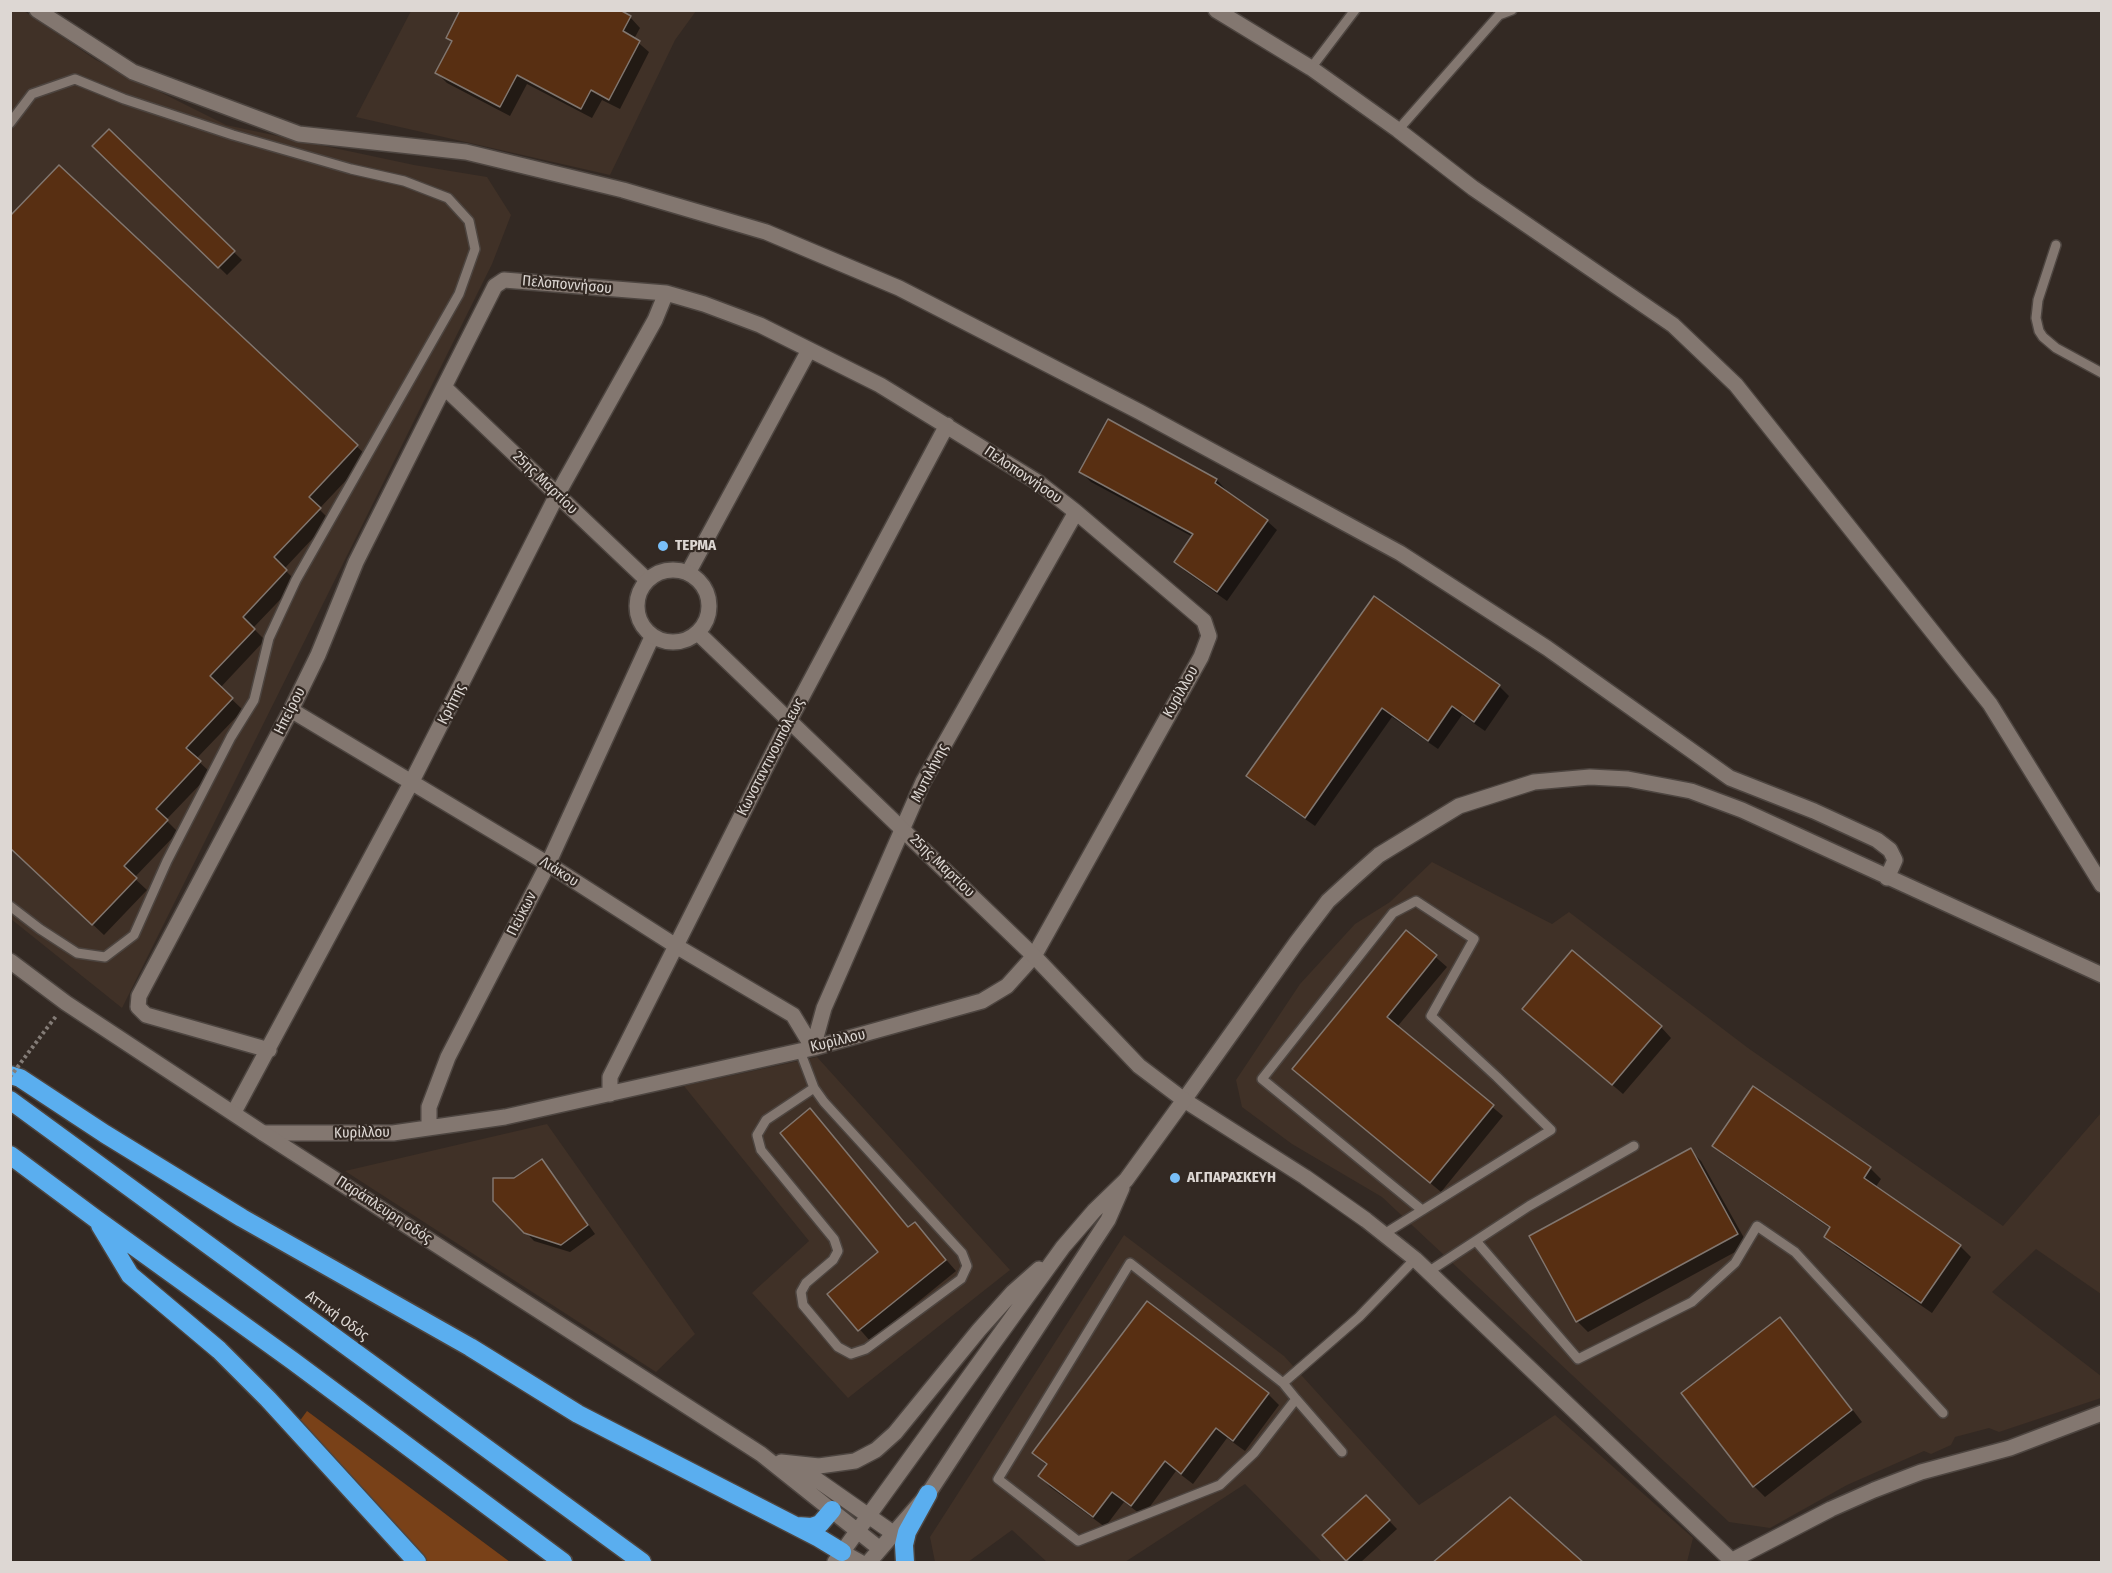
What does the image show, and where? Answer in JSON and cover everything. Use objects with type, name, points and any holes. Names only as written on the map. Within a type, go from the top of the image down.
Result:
[{"type":"highway","points":[[10,1076],[20,1078],[105,1134],[242,1218],[470,1347],[578,1414],[795,1526],[839,1557]]},
{"type":"highway","name":"Αττική Οδός","points":[[10,1100],[642,1563]]},
{"type":"highway","points":[[10,1155],[293,1361],[564,1563]]},
{"type":"highway","points":[[96,1219],[130,1275],[219,1350],[268,1399],[417,1563]]},
{"type":"highway","points":[[905,1563],[904,1545],[907,1532],[928,1494]]},
{"type":"highway","points":[[795,1526],[812,1527],[820,1524],[832,1510]]},
{"type":"street","points":[[37,10],[133,72],[299,134],[466,152],[623,190],[766,232],[899,288],[1140,412],[1400,553],[1547,648],[1730,778],[1814,811],[1877,840],[1890,850],[1895,860],[1887,878]]},
{"type":"street","points":[[1216,10],[1311,68],[1398,130],[1473,188],[1673,325],[1736,385],[1990,704],[2102,885]]},
{"type":"street","name":"Πελοποννήσου","points":[[495,286],[504,280],[666,293],[704,304],[760,325],[880,385],[1039,483],[1204,621],[1209,636]]},
{"type":"street","name":"Ηπείρου","points":[[268,1050],[146,1015],[138,1007],[140,996],[291,710],[318,654],[356,562],[495,286]]},
{"type":"street","name":"Κρήτης","points":[[234,1112],[411,783],[557,495],[655,320],[666,293]]},
{"type":"street","points":[[688,573],[809,350]]},
{"type":"street","name":"25ης Μαρτίου","points":[[444,387],[647,580]]},
{"type":"street","name":"Κωνσταντινουπόλεως","points":[[610,1094],[610,1077],[789,721],[948,425]]},
{"type":"street","name":"Μυτιλήνης","points":[[806,1049],[923,782],[1076,512]]},
{"type":"street","points":[[674,570],[688,573],[702,584],[709,600],[708,618],[698,633],[684,641],[667,643],[652,637],[641,625],[636,609],[638,593],[647,580],[659,572],[674,570]]},
{"type":"street","name":"25ης Μαρτίου","points":[[698,633],[1034,956],[1139,1066],[1184,1100],[1305,1177],[1415,1259],[1731,1562]]},
{"type":"street","name":"Κυρίλλου","points":[[263,1133],[393,1133],[505,1117],[806,1049],[982,1001],[1007,986],[1034,956],[1201,657],[1209,636]]},
{"type":"street","name":"Πεύκων","points":[[429,1128],[429,1107],[448,1057],[548,864],[652,637]]},
{"type":"street","name":"Λιάκου","points":[[291,710],[548,864],[676,946],[793,1016],[806,1049]]},
{"type":"street","points":[[860,1563],[839,1557],[1063,1247],[1094,1211],[1126,1180],[1328,901],[1379,855],[1459,806],[1534,782],[1590,777],[1628,779],[1691,791],[1742,810],[2102,975]]},
{"type":"street","name":"Παράπλευρη οδός","points":[[10,961],[66,1003],[263,1133],[760,1454],[880,1549]]},
{"type":"street","points":[[869,1563],[928,1494],[1108,1220],[1126,1180]]},
{"type":"street","points":[[781,1462],[819,1466],[855,1461],[876,1450],[896,1433],[979,1330],[1013,1292],[1063,1247]]},
{"type":"street","points":[[1731,1562],[1831,1509],[1874,1490],[1921,1472],[2010,1448],[2102,1413]]},
{"type":"street","name":"Παράπλευρη οδός","points":[[760,1454],[813,1477],[893,1533]]},
{"type":"lane","points":[[1311,68],[1355,10]]},
{"type":"lane","points":[[1398,130],[1499,15],[1512,10]]},
{"type":"lane","points":[[10,123],[32,94],[75,79],[124,99],[233,135],[351,169],[404,181],[448,198],[469,220],[475,249],[459,294],[296,580],[269,638],[254,700],[231,737],[167,861],[134,935],[105,957],[77,953],[10,906]]},
{"type":"lane","points":[[2056,245],[2038,300],[2036,318],[2039,331],[2056,348],[2102,373]]},
{"type":"lane","points":[[1384,1234],[1551,1130],[1431,1016],[1474,939],[1416,901],[1393,913],[1262,1079],[1422,1210]]},
{"type":"lane","points":[[806,1049],[814,1088],[824,1102],[962,1253],[967,1266],[961,1279],[866,1349],[851,1354],[838,1347],[802,1305],[801,1292],[806,1282],[833,1260],[838,1251],[834,1239],[761,1150],[757,1134],[766,1120],[814,1088]]},
{"type":"lane","points":[[1428,1272],[1529,1206],[1634,1146]]},
{"type":"lane","points":[[1476,1241],[1578,1359],[1692,1302],[1735,1263],[1757,1226],[1795,1252],[1943,1413]]},
{"type":"lane","points":[[1283,1383],[1359,1317],[1415,1259]]},
{"type":"lane","points":[[1296,1399],[1254,1453],[1220,1485],[1078,1542],[998,1479],[1130,1263],[1283,1383],[1342,1452]]},
{"type":"path","points":[[10,1076],[50,1024]]},
{"type":"shaded area","points":[[10,11],[24,11],[96,60],[226,125],[414,165],[487,177],[511,215],[492,264],[122,1008],[11,919]]},
{"type":"shaded area","points":[[411,11],[696,11],[675,40],[610,175],[356,117]]},
{"type":"shaded area","points":[[1432,862],[1552,924],[1569,912],[1748,1048],[2003,1226],[2101,1113],[2101,1294],[2036,1249],[1992,1292],[2101,1376],[2101,1398],[1999,1432],[1989,1428],[1955,1437],[1951,1445],[1931,1454],[1924,1451],[1847,1485],[1770,1528],[1729,1522],[1382,1197],[1292,1144],[1242,1107],[1236,1080],[1300,984],[1355,924],[1390,902]]},
{"type":"shaded area","points":[[817,1057],[1010,1270],[848,1398],[752,1293],[809,1241],[684,1086]]},
{"type":"shaded area","points":[[547,1124],[695,1334],[656,1372],[345,1171]]},
{"type":"shaded area","points":[[1124,1235],[1284,1356],[1419,1505],[1555,1415],[1693,1538],[1687,1562],[1322,1562],[1245,1484],[1125,1562],[1047,1562],[1012,1530],[968,1562],[935,1562],[930,1537]]},
{"type":"shaded area","points":[[307,1411],[510,1562],[425,1562],[299,1422]]},
{"type":"building","points":[[460,10],[620,10],[631,16],[623,31],[640,41],[609,100],[591,90],[581,109],[517,75],[500,107],[435,73],[452,41],[446,38]]},
{"type":"building","points":[[109,129],[235,251],[218,268],[92,146]]},
{"type":"building","points":[[59,165],[358,445],[309,497],[321,508],[274,557],[287,570],[243,617],[255,629],[210,676],[233,698],[186,748],[201,761],[156,809],[168,820],[124,866],[137,878],[92,925],[10,848],[10,216]]},
{"type":"building","points":[[1108,419],[1217,479],[1215,483],[1268,520],[1217,592],[1174,562],[1193,534],[1079,472]]},
{"type":"building","points":[[1374,596],[1500,685],[1474,722],[1452,706],[1428,741],[1382,708],[1305,818],[1246,776]]},
{"type":"building","points":[[1406,930],[1437,955],[1387,1017],[1494,1105],[1430,1183],[1292,1069]]},
{"type":"building","points":[[1572,950],[1662,1026],[1612,1085],[1522,1009]]},
{"type":"building","points":[[1753,1086],[1871,1167],[1864,1178],[1961,1245],[1921,1303],[1824,1237],[1830,1227],[1712,1146]]},
{"type":"building","points":[[810,1108],[908,1227],[915,1222],[946,1260],[858,1331],[827,1294],[878,1252],[780,1133]]},
{"type":"building","points":[[1691,1148],[1738,1234],[1576,1322],[1529,1236]]},
{"type":"building","points":[[542,1159],[588,1225],[561,1245],[524,1233],[493,1201],[493,1178],[514,1178]]},
{"type":"building","points":[[1147,1301],[1269,1393],[1233,1441],[1216,1428],[1181,1474],[1165,1461],[1131,1506],[1112,1492],[1093,1517],[1038,1476],[1047,1464],[1032,1453]]},
{"type":"building","points":[[1780,1317],[1852,1410],[1753,1487],[1681,1393]]},
{"type":"building","points":[[1366,1495],[1390,1520],[1346,1561],[1322,1535]]},
{"type":"building","points":[[1510,1497],[1584,1563],[1432,1563]]},
{"type":"place","name":"ΤΕΡΜΑ","points":[[663,546]]},
{"type":"place","name":"ΑΓ.ΠΑΡΑΣΚΕΥΗ","points":[[1175,1178]]}]
